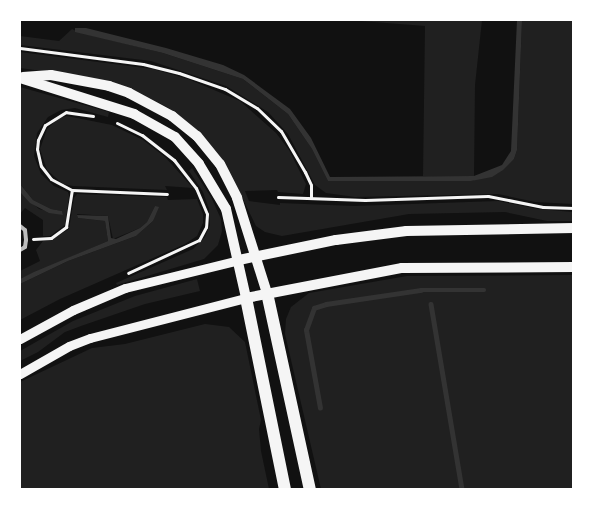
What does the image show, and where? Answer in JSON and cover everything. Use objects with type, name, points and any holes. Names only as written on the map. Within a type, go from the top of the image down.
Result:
[{"type":"highway","points":[[267,293],[310,489]]},
{"type":"highway","points":[[246,298],[285,489]]},
{"type":"main road","points":[[20,77],[51,75],[109,86],[129,93],[172,116],[197,136],[220,165],[242,209],[267,293]]},
{"type":"main road","points":[[20,77],[134,114],[175,137],[199,164],[226,209],[246,298]]},
{"type":"main road","points":[[20,339],[73,310],[125,288],[257,256],[336,240],[406,231],[573,228]]},
{"type":"main road","points":[[20,374],[69,346],[90,338],[267,293],[402,268],[573,267]]},
{"type":"lane","points":[[20,226],[25,230],[26,240],[26,247],[20,250]]},
{"type":"path","points":[[20,48],[143,64],[179,73],[225,89],[257,108],[280,131],[305,172],[310,185],[311,198]]},
{"type":"path","points":[[96,117],[74,112],[61,113],[45,125],[38,140],[38,158],[45,173],[58,185],[72,190],[167,194]]},
{"type":"path","points":[[112,122],[142,135],[174,160],[196,188],[207,214],[203,234],[192,245],[122,276]]},
{"type":"path","points":[[26,240],[51,238],[66,227],[72,190]]},
{"type":"path","points":[[278,197],[365,200],[488,196],[543,207],[573,208]]},
{"type":"shaded area","points":[[348,20],[482,20],[475,85],[474,176],[423,176],[425,26]]},
{"type":"shaded area","points":[[517,20],[522,20],[517,150],[514,159],[503,170],[492,177],[471,181],[328,181],[312,149],[288,114],[243,79],[163,53],[75,32],[75,28],[86,28],[166,48],[223,65],[244,75],[290,109],[311,138],[330,177],[474,176],[502,165],[511,151]]},
{"type":"shaded area","points":[[522,20],[573,20],[573,204],[535,202],[498,194],[355,197],[326,193],[315,185],[288,134],[268,112],[226,86],[151,61],[20,45],[20,36],[59,41],[72,29],[163,53],[243,79],[288,114],[312,149],[328,181],[471,181],[498,173],[514,159],[517,150]]},
{"type":"shaded area","points":[[20,52],[153,69],[188,79],[240,101],[276,133],[289,150],[306,184],[303,194],[278,192],[277,190],[245,191],[249,201],[280,205],[280,203],[354,206],[498,201],[538,209],[573,212],[573,221],[547,221],[505,212],[409,214],[282,236],[265,232],[256,226],[239,191],[186,122],[169,108],[134,90],[84,77],[20,68]]},
{"type":"shaded area","points":[[20,87],[109,112],[108,117],[75,108],[61,110],[48,117],[37,133],[34,156],[41,174],[54,186],[68,192],[69,196],[65,225],[50,236],[43,236],[43,220],[25,208],[20,214],[20,192],[39,209],[63,215],[62,211],[51,209],[33,200],[20,184]]},
{"type":"shaded area","points":[[67,116],[112,125],[143,140],[165,157],[193,188],[165,186],[167,190],[63,184],[47,170],[40,149],[47,129],[59,118]]},
{"type":"shaded area","points":[[192,168],[211,197],[221,219],[222,231],[218,245],[204,259],[117,285],[116,283],[193,249],[205,237],[210,225],[209,209],[203,192],[189,171]]},
{"type":"shaded area","points":[[20,184],[33,200],[51,209],[62,211],[63,215],[49,213],[30,203],[20,192]]},
{"type":"shaded area","points":[[77,194],[167,197],[168,200],[197,199],[203,214],[203,223],[197,236],[185,244],[60,299],[20,320],[20,284],[68,261],[136,236],[153,221],[155,206],[147,222],[140,228],[113,239],[108,216],[77,214],[78,218],[105,221],[108,241],[20,279],[20,271],[40,261],[36,250],[43,241],[51,240],[69,229],[74,198]]},
{"type":"shaded area","points":[[155,206],[159,207],[153,221],[136,236],[68,261],[20,284],[20,279],[34,272],[108,241],[105,221],[78,218],[77,215],[108,216],[111,238],[116,239],[140,228],[147,222]]},
{"type":"shaded area","points":[[573,275],[573,489],[321,489],[285,334],[286,319],[291,307],[309,293],[407,276]]},
{"type":"shaded area","points":[[197,279],[200,291],[145,304],[65,332],[38,352],[20,361],[20,351],[73,321],[135,296]]},
{"type":"shaded area","points":[[205,324],[229,327],[245,342],[261,420],[259,429],[261,451],[269,489],[20,489],[20,382],[92,348],[125,344]]},
{"type":"waterway","points":[[320,408],[306,330],[314,308],[326,304],[421,290],[484,290]]},
{"type":"waterway","points":[[431,304],[462,490]]}]
